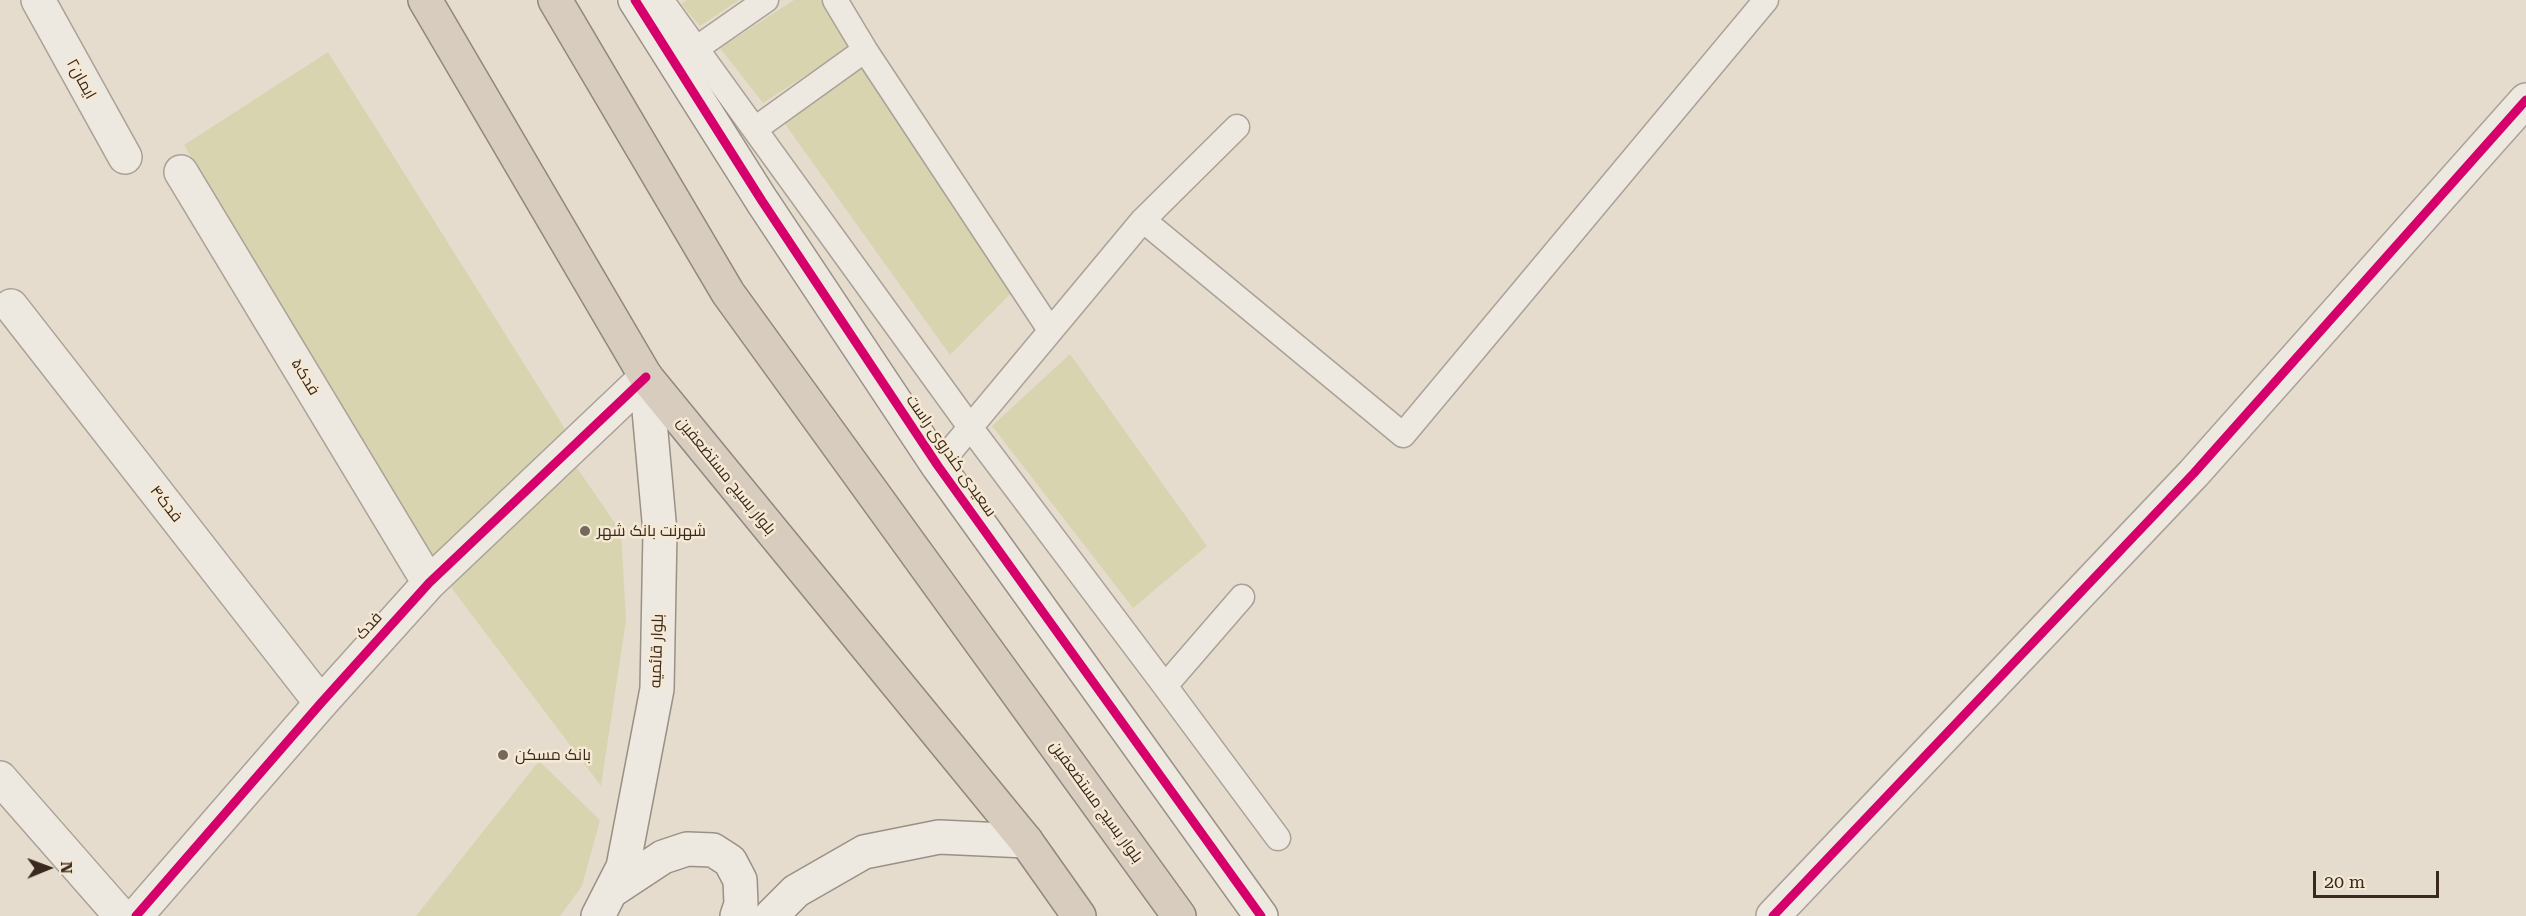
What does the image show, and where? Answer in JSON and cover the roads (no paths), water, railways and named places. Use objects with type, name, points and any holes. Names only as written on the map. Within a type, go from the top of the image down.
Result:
[{"type":"highway","name":"بلوار بسیج مستضعفین","points":[[425,0],[646,377],[1026,841],[1079,916]]},
{"type":"highway","name":"بلوار بسیج مستضعفین","points":[[555,0],[728,293],[1179,916]]},
{"type":"street","name":"ایمان۲","points":[[38,0],[125,157]]},
{"type":"street","name":"سعیدی کندروی راست","points":[[635,0],[762,201],[938,466],[1261,916]]},
{"type":"street","points":[[1773,916],[2194,473],[2526,100]]},
{"type":"street","name":"فدک۵","points":[[181,172],[429,583]]},
{"type":"street","name":"فدک۴","points":[[11,306],[321,703]]},
{"type":"street","name":"فدک","points":[[136,916],[321,703],[429,583],[646,377]]},
{"type":"street","name":"بلوار قائمیه","points":[[606,903],[623,867],[657,689],[660,532],[646,377]]},
{"type":"street","points":[[0,778],[121,916]]},
{"type":"street","points":[[771,916],[796,891],[864,852],[939,837],[1026,841]]},
{"type":"street","points":[[606,903],[643,868],[663,857],[687,849],[713,850],[730,861],[741,880],[741,904],[737,916]]},
{"type":"lane","points":[[662,0],[970,427],[1278,838]]},
{"type":"lane","points":[[697,48],[766,0]]},
{"type":"lane","points":[[835,0],[865,50],[1050,330]]},
{"type":"lane","points":[[1143,220],[1403,435],[1767,0]]},
{"type":"lane","points":[[755,129],[865,50]]},
{"type":"lane","points":[[938,466],[1143,220],[1237,127]]},
{"type":"lane","points":[[1165,686],[1242,597]]},
{"type":"place","name":"شهرنت بانک شهر","points":[[585,531]]},
{"type":"place","name":"بانک مسکن","points":[[503,755]]}]
